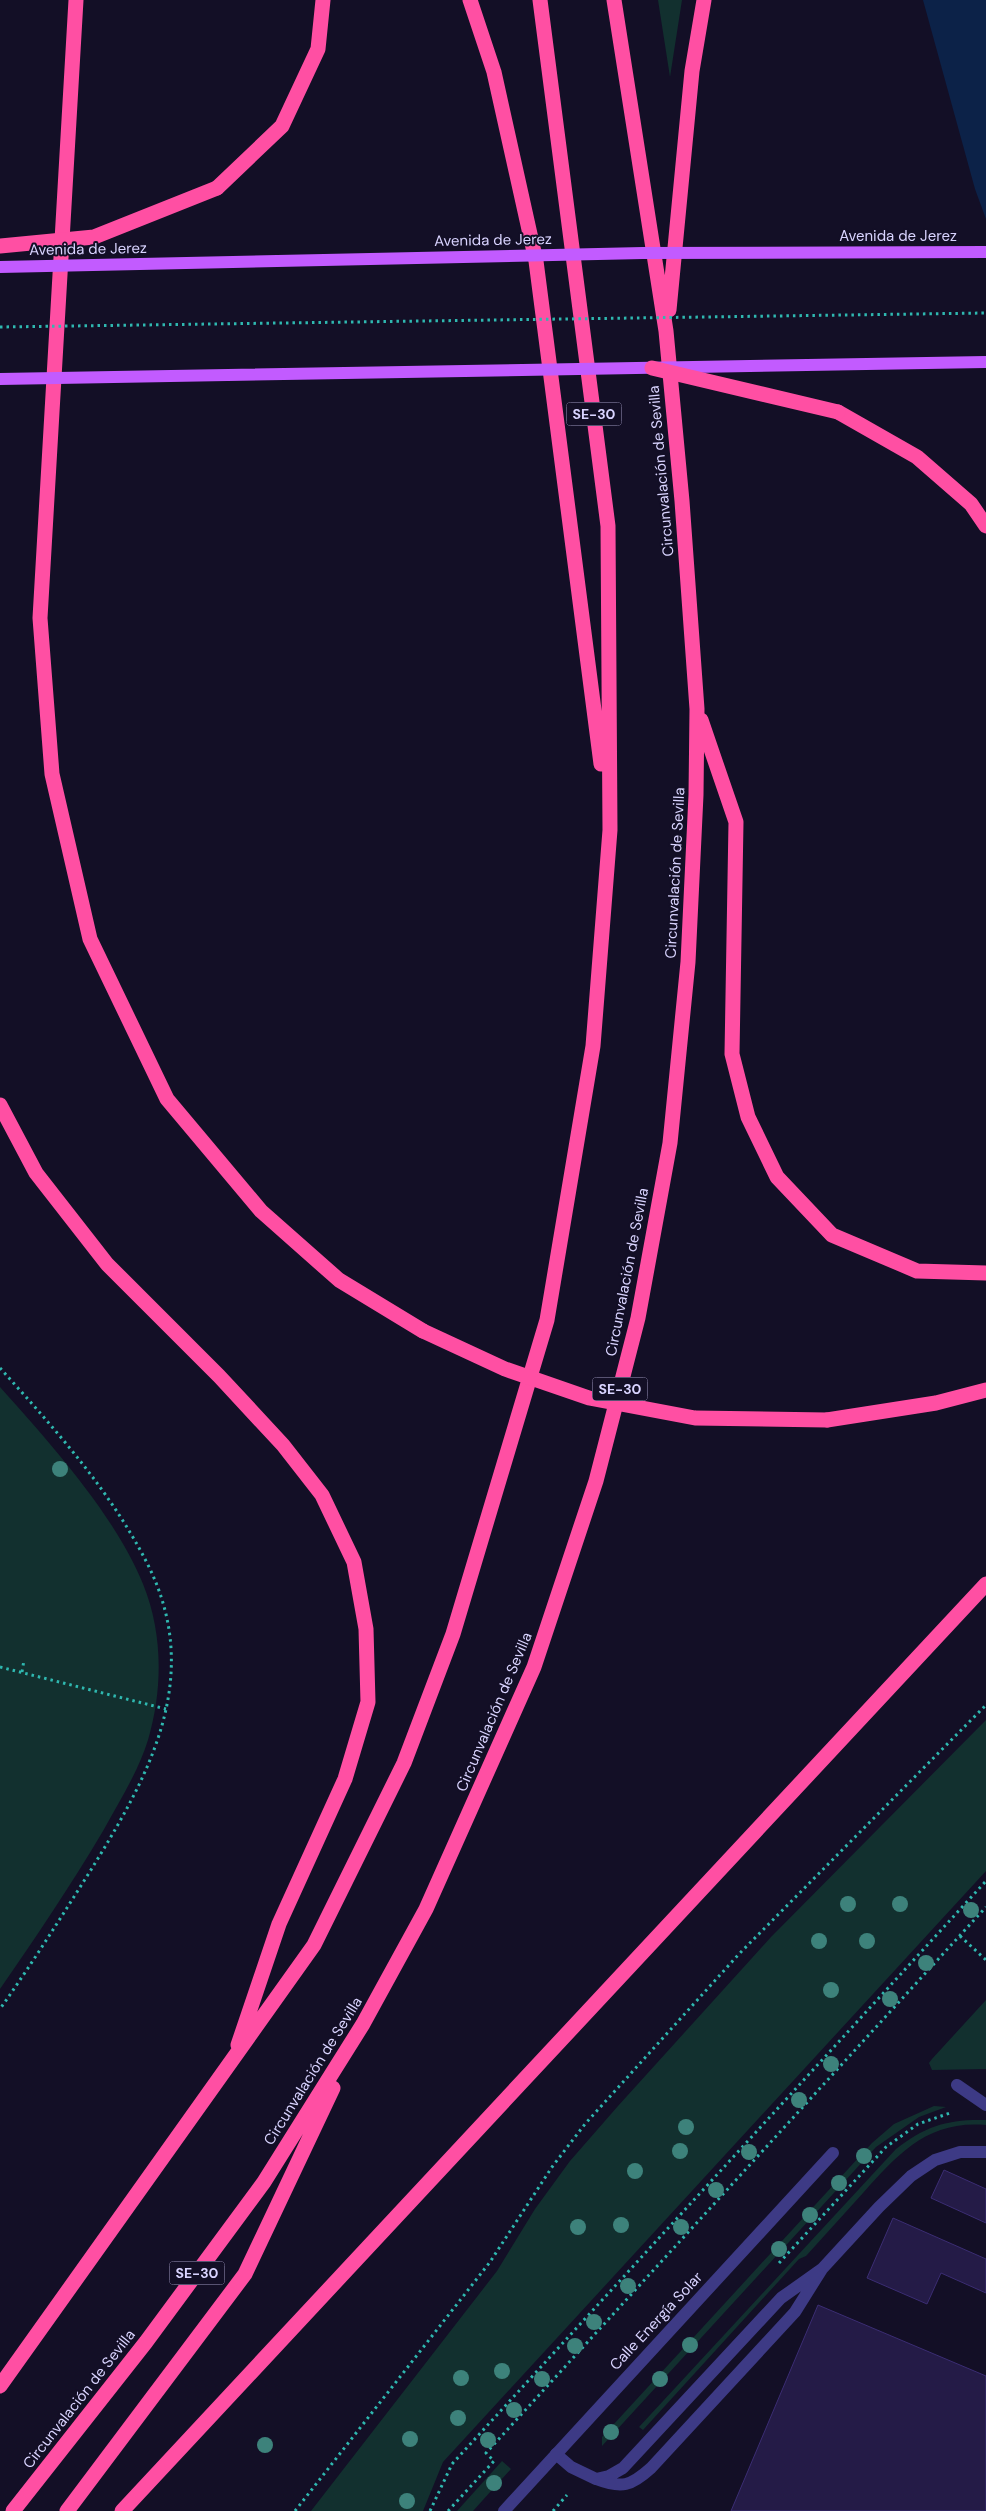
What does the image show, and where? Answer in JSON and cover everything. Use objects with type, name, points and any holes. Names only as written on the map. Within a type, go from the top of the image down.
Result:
[{"type":"highway","points":[[76,0],[40,618],[52,774],[90,939],[167,1099],[261,1211],[339,1280],[423,1331],[505,1369],[589,1398],[695,1418],[827,1420],[936,1403],[986,1390]]},
{"type":"highway","points":[[0,246],[94,236],[217,188],[282,126],[318,49],[324,0]]},
{"type":"highway","points":[[470,0],[494,72],[536,261],[610,830]]},
{"type":"highway","name":"SE-30","points":[[0,2386],[232,2063],[314,1945],[404,1763],[453,1634],[547,1320],[594,1046],[610,830],[608,526],[540,0]]},
{"type":"highway","name":"Circunvalación de Sevilla","points":[[13,2511],[146,2342],[264,2182],[364,2024],[426,1909],[534,1667],[596,1481],[634,1337],[670,1142],[688,962],[696,795],[697,709],[682,501],[666,331],[614,0]]},
{"type":"highway","points":[[666,331],[692,71],[704,0]]},
{"type":"highway","points":[[652,368],[838,412],[916,457],[971,504],[986,526]]},
{"type":"highway","points":[[697,709],[736,822],[732,1054],[748,1117],[777,1177],[832,1235],[917,1271],[986,1273]]},
{"type":"highway","points":[[0,1105],[36,1174],[107,1264],[219,1376],[283,1446],[322,1495],[354,1562],[366,1629],[368,1702],[346,1779],[279,1924],[232,2063]]},
{"type":"highway","points":[[122,2511],[986,1584]]},
{"type":"highway","points":[[67,2511],[244,2274],[364,2024]]},
{"type":"main road","name":"Avenida de Jerez","points":[[0,267],[633,254],[986,252]]},
{"type":"main road","points":[[0,379],[986,362]]},
{"type":"street","points":[[957,2085],[986,2105]]},
{"type":"street","points":[[556,2454],[571,2467],[610,2485],[625,2485],[637,2480],[651,2468],[795,2312],[822,2269],[879,2207],[912,2176],[935,2160],[960,2152],[986,2152]]},
{"type":"street","name":"Calle Energía Solar","points":[[504,2511],[833,2153]]},
{"type":"street","points":[[596,2478],[609,2476],[623,2468],[781,2298],[822,2269]]},
{"type":"path","points":[[0,327],[986,314]]},
{"type":"path","points":[[0,1368],[71,1450],[108,1499],[148,1565],[162,1600],[170,1638],[171,1662],[166,1709],[158,1744],[143,1779],[120,1822],[58,1922],[0,2009]]},
{"type":"path","points":[[22,1672],[24,1660]]},
{"type":"path","points":[[0,1667],[166,1709]]},
{"type":"path","points":[[295,2511],[490,2262],[552,2167],[585,2124],[739,1954],[986,1705]]},
{"type":"path","points":[[430,2511],[452,2464],[986,1881]]},
{"type":"path","points":[[448,2511],[494,2461],[486,2453],[986,1907]]},
{"type":"path","points":[[960,1936],[986,1960]]},
{"type":"green space","points":[[658,0],[682,0],[670,77]]},
{"type":"green space","points":[[0,1387],[80,1481],[116,1532],[131,1558],[150,1603],[159,1661],[153,1721],[144,1752],[134,1775],[78,1871],[0,1989]]},
{"type":"green space","points":[[986,1720],[986,1871],[443,2462],[423,2511],[311,2511],[497,2271],[535,2209],[570,2161],[771,1937]]},
{"type":"green space","points":[[986,2000],[986,2069],[932,2070],[929,2063],[932,2059]]},
{"type":"green space","points":[[934,2106],[946,2107],[919,2117],[876,2147],[602,2446],[602,2437],[872,2143],[894,2124]]},
{"type":"green space","points":[[986,2120],[986,2125],[966,2125],[947,2128],[931,2134],[916,2142],[902,2153],[876,2178],[806,2256],[799,2259],[643,2430],[639,2427],[896,2149],[927,2129],[960,2121]]},
{"type":"green space","points":[[502,2461],[511,2469],[473,2511],[457,2511]]},
{"type":"water","points":[[923,0],[986,0],[986,219],[975,189]]},
{"type":"building","points":[[944,2170],[986,2189],[986,2223],[931,2198]]},
{"type":"building","points":[[893,2218],[986,2259],[986,2293],[941,2273],[927,2304],[867,2278]]},
{"type":"building","points":[[818,2305],[986,2376],[986,2511],[731,2511]]}]
